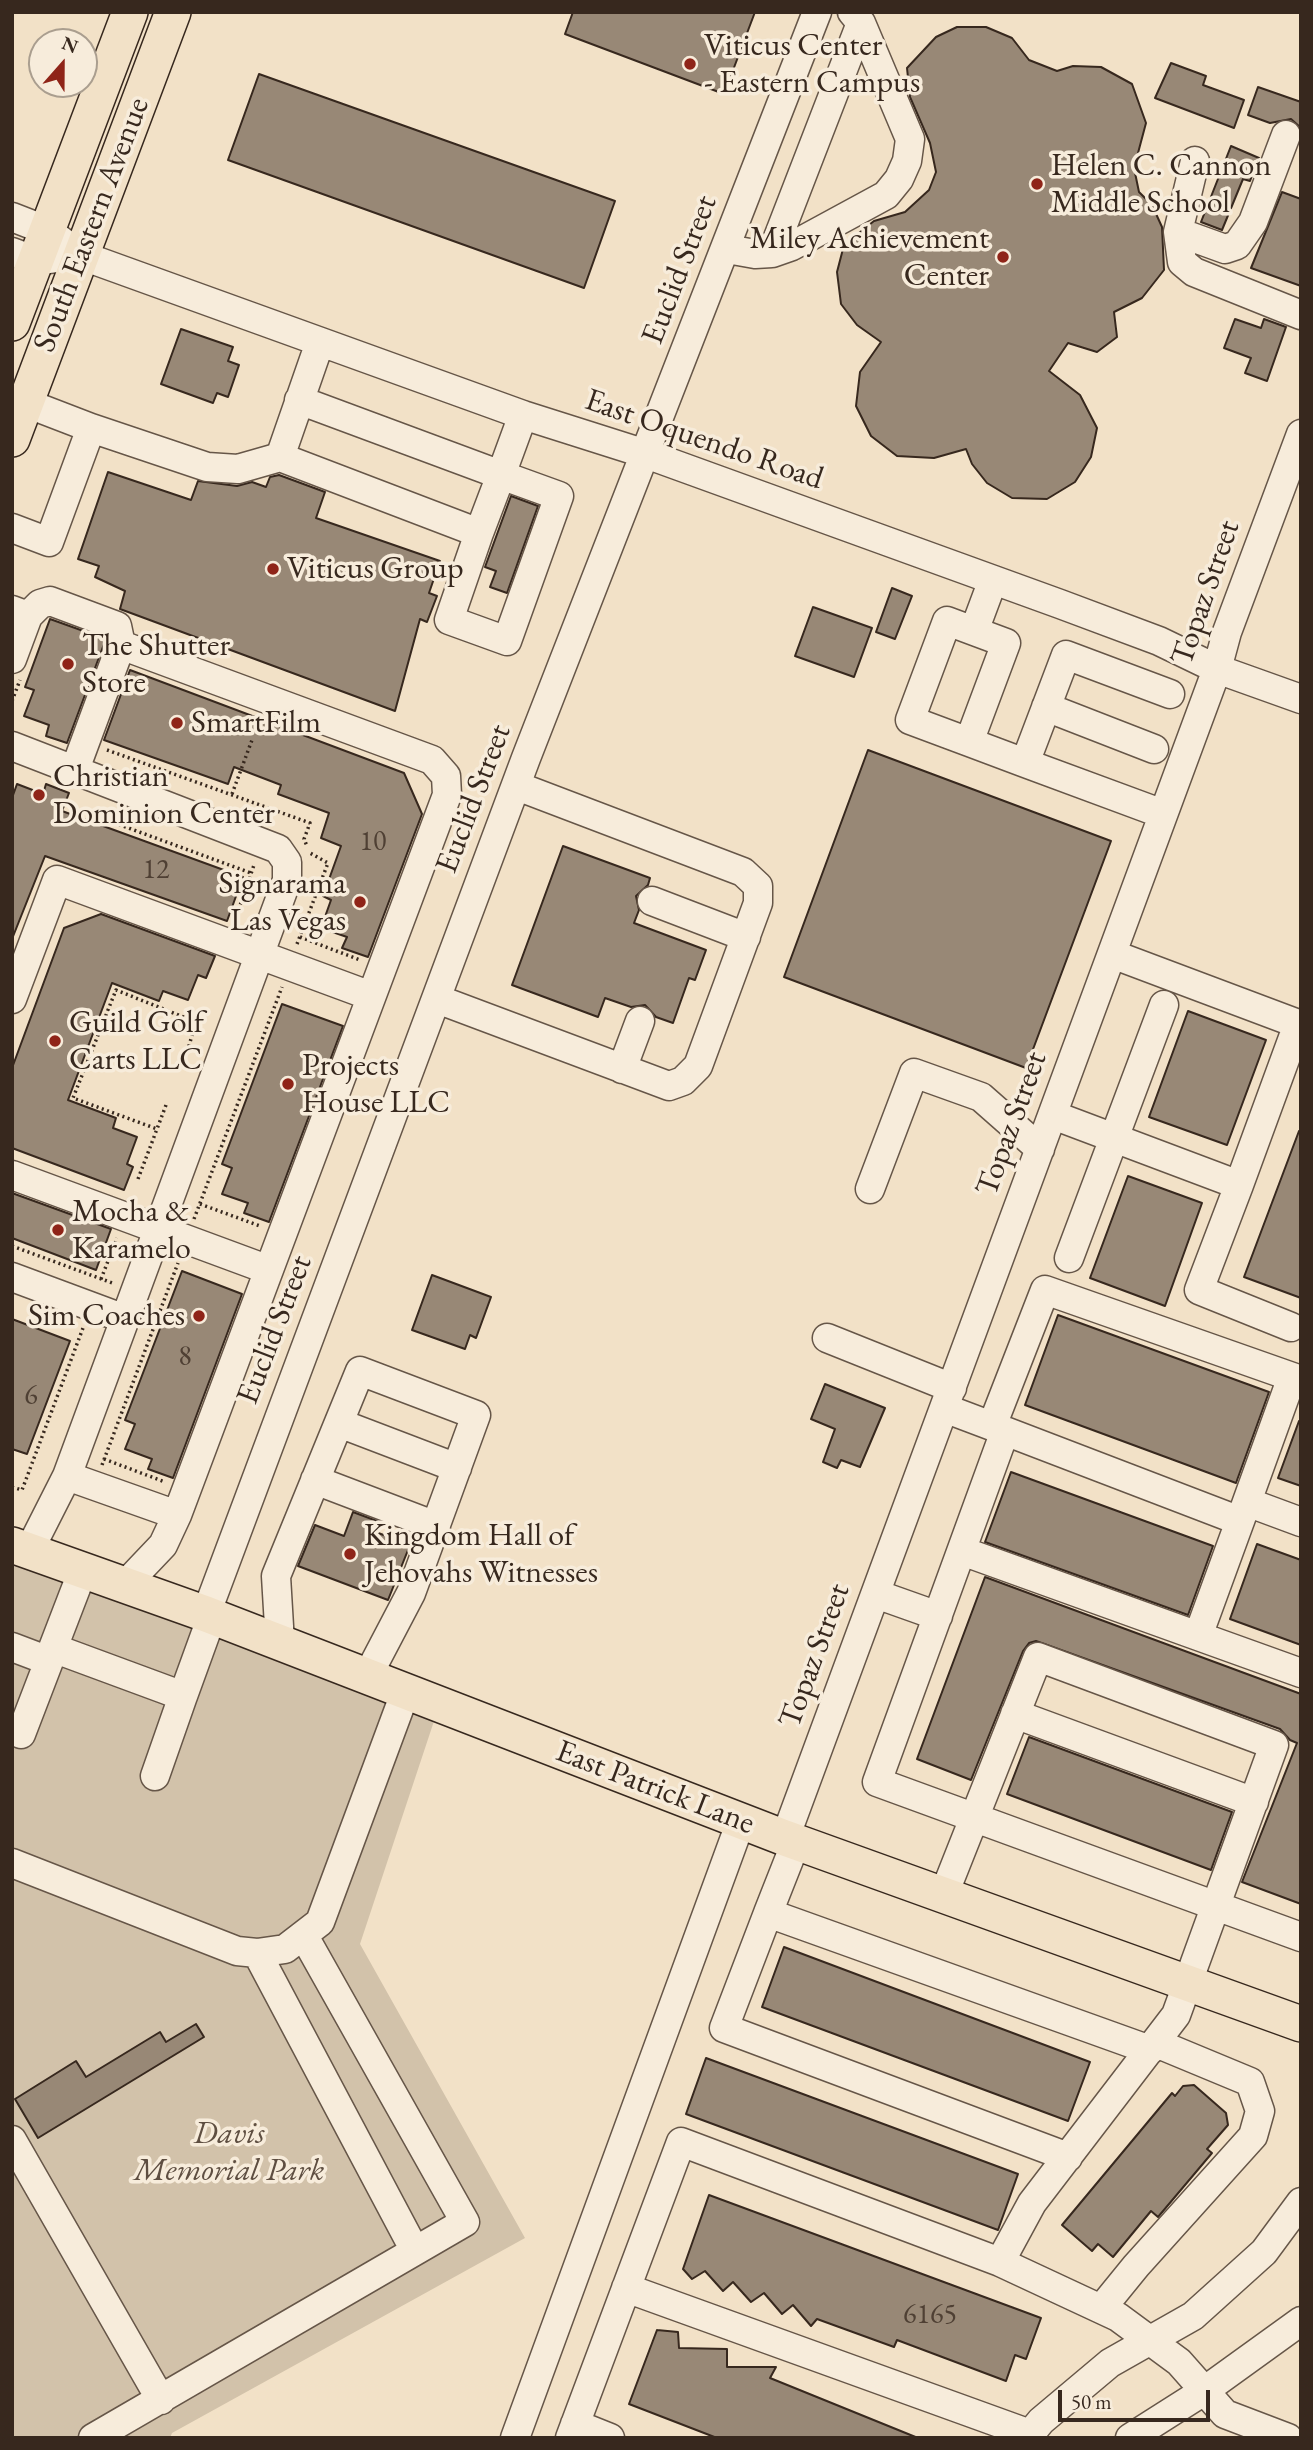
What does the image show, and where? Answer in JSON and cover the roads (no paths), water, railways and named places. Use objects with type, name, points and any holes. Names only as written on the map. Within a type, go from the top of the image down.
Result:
[{"type":"main road","name":"South Eastern Avenue","points":[[12,323],[32,248],[130,12]]},
{"type":"main road","name":"South Eastern Avenue","points":[[12,439],[173,12]]},
{"type":"main road","name":"East Patrick Lane","points":[[20,1548],[209,1615],[741,1822],[1301,2024]]},
{"type":"street","name":"Euclid Street","points":[[155,1776],[209,1615],[437,999],[817,12]]},
{"type":"street","points":[[727,249],[772,253],[792,246],[886,195],[907,161],[910,139],[856,18]]},
{"type":"street","points":[[772,253],[856,18]]},
{"type":"street","points":[[1178,232],[1225,249],[1237,245],[1253,222],[1286,135]]},
{"type":"street","points":[[1195,161],[1178,232],[1182,262],[1194,272],[1301,315]]},
{"type":"street","name":"East Oquendo Road","points":[[12,217],[32,248],[80,255],[523,415],[646,454],[1159,642],[1217,669],[1301,699]]},
{"type":"street","points":[[279,457],[320,342]]},
{"type":"street","points":[[299,400],[501,475],[559,496],[507,641],[449,620],[479,533],[501,475],[523,415]]},
{"type":"street","points":[[26,403],[207,467],[238,468],[279,457],[479,533]]},
{"type":"street","points":[[12,528],[49,542],[91,428]]},
{"type":"street","name":"Topaz Street","points":[[1068,2157],[724,2028],[768,1913],[876,1594],[1301,434]]},
{"type":"street","points":[[974,631],[993,580]]},
{"type":"street","points":[[12,659],[20,613],[40,604],[50,601],[117,626],[121,645],[74,772]]},
{"type":"street","points":[[969,742],[1006,643],[947,621],[910,720],[1025,763],[1163,814]]},
{"type":"street","points":[[121,645],[432,760],[446,776],[447,795],[181,1503],[163,1545],[125,1585]]},
{"type":"street","points":[[1025,763],[1066,655],[1170,694]]},
{"type":"street","points":[[1046,707],[1154,748]]},
{"type":"street","points":[[13,747],[278,849],[287,862],[288,880],[67,1476],[20,1548]]},
{"type":"street","points":[[437,999],[669,1086],[682,1081],[698,1066],[758,903],[758,886],[743,872],[517,786]]},
{"type":"street","points":[[12,999],[57,880],[371,996]]},
{"type":"street","points":[[652,901],[746,937]]},
{"type":"street","points":[[1112,954],[1300,1024],[1290,1079],[1239,1185],[1199,1290],[1291,1327]]},
{"type":"street","points":[[1069,1258],[1164,1004]]},
{"type":"street","points":[[622,1069],[640,1021]]},
{"type":"street","points":[[870,1189],[914,1073],[981,1097],[1040,1149]]},
{"type":"street","points":[[1053,1115],[1239,1185]]},
{"type":"street","points":[[12,1175],[269,1270]]},
{"type":"street","points":[[12,1276],[125,1319]]},
{"type":"street","points":[[1198,1636],[1296,1378],[1045,1290],[962,1551],[877,1782],[1301,1937]]},
{"type":"street","points":[[827,1338],[948,1398],[999,1428],[1243,1512],[1301,1522]]},
{"type":"street","points":[[280,1643],[276,1576],[360,1371],[476,1415],[411,1593],[367,1677]]},
{"type":"street","points":[[339,1423],[457,1468]]},
{"type":"street","points":[[67,1476],[94,1486],[181,1503]]},
{"type":"street","points":[[316,1480],[436,1526]]},
{"type":"street","points":[[962,1551],[1301,1673]]},
{"type":"street","points":[[21,1734],[83,1570]]},
{"type":"street","points":[[876,1594],[938,1616]]},
{"type":"street","points":[[12,1647],[51,1654],[183,1696]]},
{"type":"street","points":[[944,1894],[1038,1657],[1274,1745],[1176,2015],[1032,2203],[1000,2262]]},
{"type":"street","points":[[12,1863],[237,1951],[257,1953],[285,1949],[304,1937],[320,1922],[405,1693]]},
{"type":"street","points":[[1015,1714],[1254,1802]]},
{"type":"street","points":[[515,2438],[741,1822]]},
{"type":"street","points":[[768,1913],[1250,2082],[1260,2111],[1253,2136],[1101,2309]]},
{"type":"street","points":[[93,2438],[465,2222],[304,1937]]},
{"type":"street","points":[[257,1953],[415,2251]]},
{"type":"street","points":[[12,2140],[161,2400]]},
{"type":"street","points":[[610,2438],[572,2431],[681,2142],[1000,2262],[1101,2309],[1151,2340],[1179,2362],[1226,2414],[1288,2438]]},
{"type":"street","points":[[626,2288],[1028,2436],[1041,2421],[1110,2363],[1193,2316],[1264,2252],[1301,2202]]},
{"type":"street","points":[[1130,2438],[1205,2391],[1301,2321]]},
{"type":"place","name":"Viticus Center - Eastern Campus","points":[[690,64]]},
{"type":"place","name":"Helen C. Cannon Middle School","points":[[1037,184]]},
{"type":"place","name":"Miley Achievement Center","points":[[1003,257]]},
{"type":"place","name":"Viticus Group","points":[[273,569]]},
{"type":"place","name":"The Shutter Store","points":[[68,664]]},
{"type":"place","name":"SmartFilm","points":[[177,723]]},
{"type":"place","name":"Christian Dominion Center","points":[[39,795]]},
{"type":"place","name":"Signarama Las Vegas","points":[[360,902]]},
{"type":"place","name":"Guild Golf Carts LLC","points":[[55,1041]]},
{"type":"place","name":"Projects House LLC","points":[[288,1084]]},
{"type":"place","name":"Mocha & Karamelo","points":[[58,1230]]},
{"type":"place","name":"Sim Coaches","points":[[199,1316]]},
{"type":"place","name":"Kingdom Hall of Jehovahs Witnesses","points":[[350,1554]]},
{"type":"park label","name":"Davis Memorial Park","points":[[229,2152]]}]
